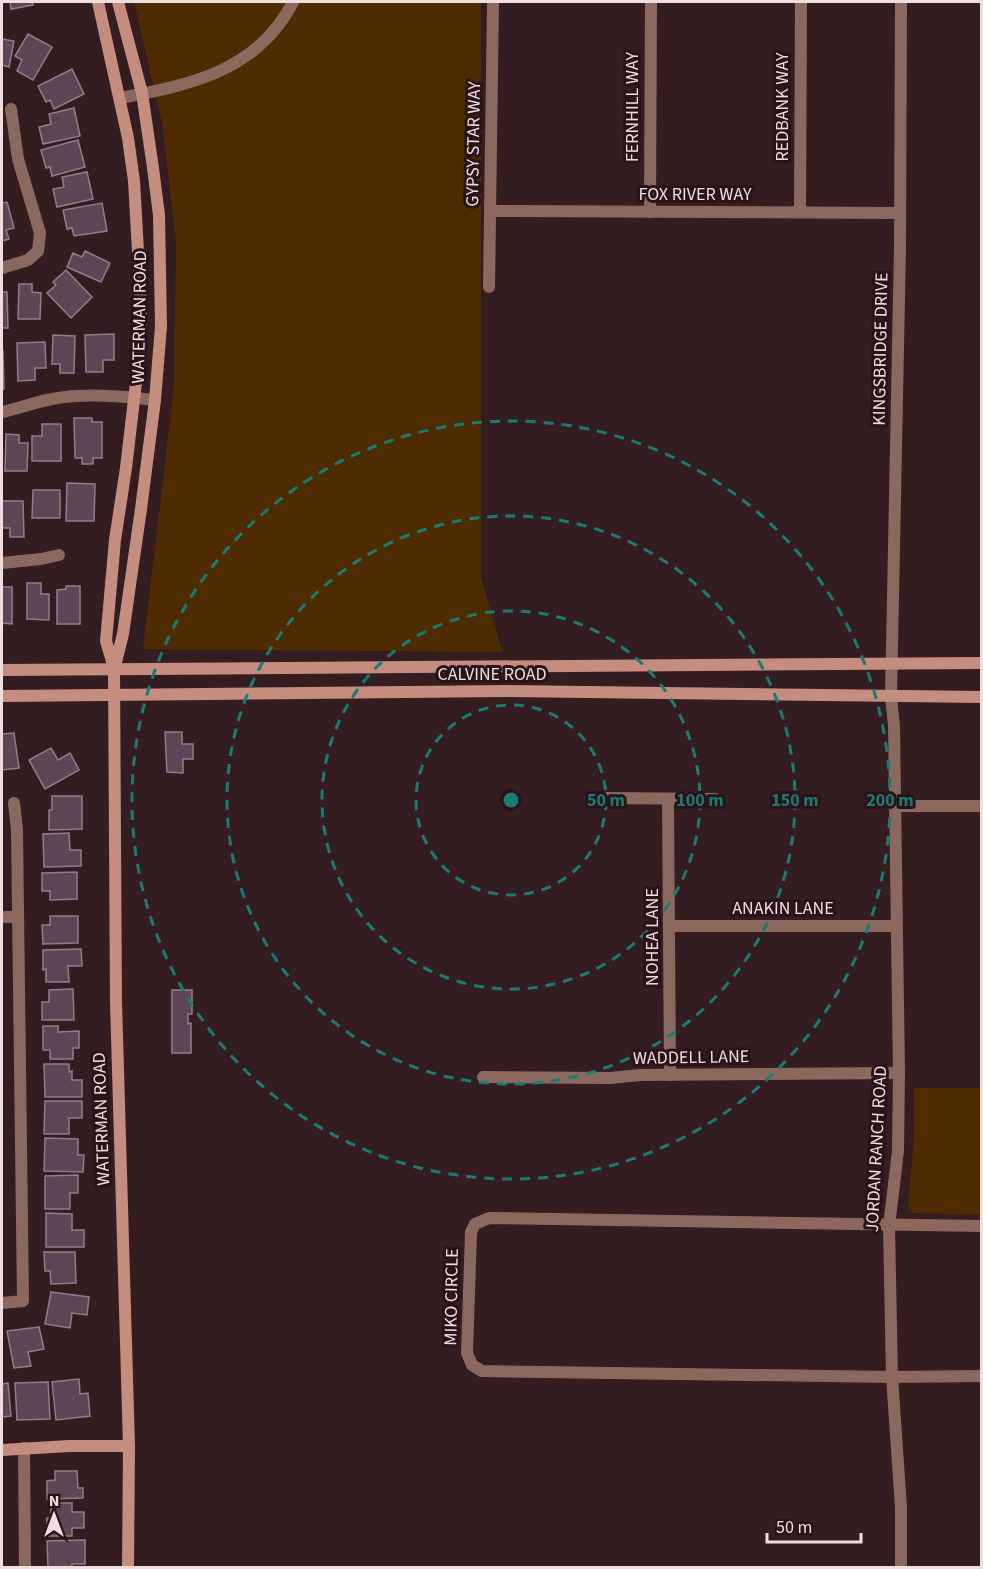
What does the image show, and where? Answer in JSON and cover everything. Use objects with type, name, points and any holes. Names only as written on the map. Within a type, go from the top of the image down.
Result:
[{"type":"main road","name":"WATERMAN ROAD","points":[[98,2],[128,138],[134,181],[141,304],[139,357],[115,540],[106,641],[114,670]]},
{"type":"main road","name":"WATERMAN ROAD","points":[[118,2],[142,93],[159,215],[161,326],[155,400],[123,634],[114,670],[118,1085],[129,1446],[128,1568]]},
{"type":"main road","name":"CALVINE ROAD","points":[[2,670],[981,663]]},
{"type":"main road","name":"CALVINE ROAD","points":[[2,696],[507,691],[981,697]]},
{"type":"main road","points":[[2,1450],[129,1446]]},
{"type":"street","points":[[120,98],[182,86],[228,68],[263,41],[293,2]]},
{"type":"street","name":"GYPSY STAR WAY","points":[[489,287],[493,2]]},
{"type":"street","name":"FERNHILL WAY","points":[[650,212],[651,2]]},
{"type":"street","name":"REDBANK WAY","points":[[800,213],[801,2]]},
{"type":"street","name":"KINGSBRIDGE DRIVE","points":[[891,697],[900,213],[901,2]]},
{"type":"street","points":[[2,268],[28,260],[38,251],[40,233],[18,159],[10,109]]},
{"type":"street","name":"FOX RIVER WAY","points":[[490,211],[900,213]]},
{"type":"street","points":[[2,412],[48,399],[73,396],[94,395],[155,400]]},
{"type":"street","points":[[2,563],[59,555]]},
{"type":"street","name":"JORDAN RANCH ROAD","points":[[891,697],[896,806],[899,1073],[898,1150],[889,1226],[892,1377],[901,1507],[901,1568]]},
{"type":"street","points":[[607,798],[715,799]]},
{"type":"street","name":"NOHEA LANE","points":[[668,799],[670,1075]]},
{"type":"street","points":[[2,1303],[23,1301],[17,830],[14,803]]},
{"type":"street","points":[[896,806],[981,806]]},
{"type":"street","points":[[2,917],[17,917]]},
{"type":"street","name":"ANAKIN LANE","points":[[670,926],[896,926]]},
{"type":"street","name":"WADDELL LANE","points":[[483,1077],[610,1078],[640,1075],[899,1073]]},
{"type":"street","name":"MIKO CIRCLE","points":[[889,1226],[489,1218],[475,1224],[471,1232],[467,1353],[472,1365],[482,1371],[892,1377]]},
{"type":"street","points":[[889,1226],[981,1226]]},
{"type":"street","points":[[892,1377],[981,1376]]},
{"type":"street","points":[[24,1448],[25,1568]]},
{"type":"shaded area","points":[[134,2],[481,2],[481,577],[502,652],[143,649],[174,387],[176,242],[162,122]]},
{"type":"shaded area","points":[[914,1088],[981,1088],[981,1215],[913,1213],[908,1209],[914,1139]]},
{"type":"building","points":[[10,2],[32,2],[33,5],[11,9]]},
{"type":"building","points":[[28,34],[52,47],[33,80],[17,71],[22,60],[15,56]]},
{"type":"building","points":[[2,39],[14,41],[9,67],[2,65]]},
{"type":"building","points":[[72,69],[84,94],[54,109],[50,100],[46,102],[38,86]]},
{"type":"building","points":[[74,108],[80,136],[43,144],[39,127],[51,124],[49,114]]},
{"type":"building","points":[[78,140],[85,167],[52,176],[50,167],[46,168],[41,150]]},
{"type":"building","points":[[87,172],[93,199],[57,207],[53,189],[64,187],[62,177]]},
{"type":"building","points":[[7,202],[14,228],[6,230],[9,239],[2,241],[2,203]]},
{"type":"building","points":[[102,203],[107,231],[74,236],[72,228],[67,229],[63,210]]},
{"type":"building","points":[[85,251],[110,263],[101,282],[67,267],[73,253],[82,257]]},
{"type":"building","points":[[66,270],[92,297],[71,318],[47,293],[56,285],[53,282]]},
{"type":"building","points":[[19,284],[32,284],[32,292],[41,293],[40,319],[18,319]]},
{"type":"building","points":[[2,292],[7,292],[8,328],[2,328]]},
{"type":"building","points":[[114,334],[114,360],[103,360],[103,372],[86,372],[85,335]]},
{"type":"building","points":[[53,335],[75,336],[74,373],[60,373],[60,364],[52,364]]},
{"type":"building","points":[[45,342],[46,368],[35,368],[35,380],[18,381],[17,343]]},
{"type":"building","points":[[2,351],[4,389],[2,390]]},
{"type":"building","points":[[74,418],[92,418],[92,422],[102,422],[102,458],[93,458],[93,464],[82,464],[82,458],[75,458]]},
{"type":"building","points":[[42,424],[61,424],[61,461],[32,461],[32,436],[42,436]]},
{"type":"building","points":[[6,434],[19,435],[19,443],[28,443],[27,471],[5,471]]},
{"type":"building","points":[[67,483],[95,484],[94,521],[66,521]]},
{"type":"building","points":[[33,490],[60,490],[60,518],[32,518]]},
{"type":"building","points":[[2,501],[23,501],[24,537],[10,537],[10,528],[2,528]]},
{"type":"building","points":[[27,583],[41,583],[41,594],[49,594],[49,620],[27,619]]},
{"type":"building","points":[[66,586],[80,586],[80,624],[57,624],[57,590],[66,589]]},
{"type":"building","points":[[2,587],[12,587],[12,624],[2,623]]},
{"type":"building","points":[[165,732],[182,732],[182,744],[193,744],[193,759],[183,759],[183,773],[167,772]]},
{"type":"building","points":[[14,733],[19,768],[2,770],[2,734]]},
{"type":"building","points":[[51,748],[58,760],[70,753],[79,770],[45,789],[29,760]]},
{"type":"building","points":[[52,796],[82,796],[82,829],[49,830]]},
{"type":"building","points":[[69,833],[70,850],[81,850],[81,866],[44,867],[43,834]]},
{"type":"building","points":[[77,872],[77,899],[50,900],[50,891],[42,891],[42,873]]},
{"type":"building","points":[[50,916],[78,916],[78,943],[43,944],[42,925],[50,925]]},
{"type":"building","points":[[81,949],[82,966],[68,966],[69,982],[46,982],[46,969],[43,970],[43,950]]},
{"type":"building","points":[[73,989],[74,1020],[42,1020],[42,1002],[49,1002],[49,990]]},
{"type":"building","points":[[172,990],[192,990],[192,1014],[188,1014],[188,1024],[191,1023],[191,1053],[172,1053]]},
{"type":"building","points":[[43,1026],[58,1026],[58,1032],[79,1031],[79,1048],[73,1048],[73,1059],[50,1059],[50,1050],[43,1050]]},
{"type":"building","points":[[44,1064],[69,1064],[72,1080],[82,1080],[82,1097],[45,1097]]},
{"type":"building","points":[[45,1101],[82,1101],[82,1118],[69,1118],[69,1134],[44,1134]]},
{"type":"building","points":[[45,1138],[78,1139],[78,1155],[84,1155],[83,1172],[44,1171]]},
{"type":"building","points":[[78,1175],[78,1193],[70,1193],[70,1209],[45,1209],[45,1176]]},
{"type":"building","points":[[46,1213],[72,1214],[72,1230],[84,1230],[84,1247],[46,1247]]},
{"type":"building","points":[[44,1252],[75,1252],[76,1283],[51,1284],[50,1271],[45,1271]]},
{"type":"building","points":[[51,1292],[89,1297],[87,1315],[72,1313],[70,1328],[45,1324]]},
{"type":"building","points":[[39,1327],[44,1349],[28,1352],[31,1366],[14,1368],[7,1331]]},
{"type":"building","points":[[79,1379],[80,1394],[88,1393],[90,1416],[56,1420],[52,1382]]},
{"type":"building","points":[[48,1382],[50,1419],[17,1420],[15,1383]]},
{"type":"building","points":[[8,1383],[11,1416],[2,1417],[2,1384]]},
{"type":"building","points":[[55,1471],[77,1471],[78,1488],[83,1488],[83,1498],[47,1499],[47,1481],[55,1480]]},
{"type":"building","points":[[51,1503],[72,1503],[72,1512],[84,1512],[84,1528],[72,1528],[72,1536],[47,1536],[47,1518],[51,1518]]},
{"type":"building","points":[[85,1540],[85,1564],[72,1564],[72,1568],[48,1568],[47,1541]]}]
